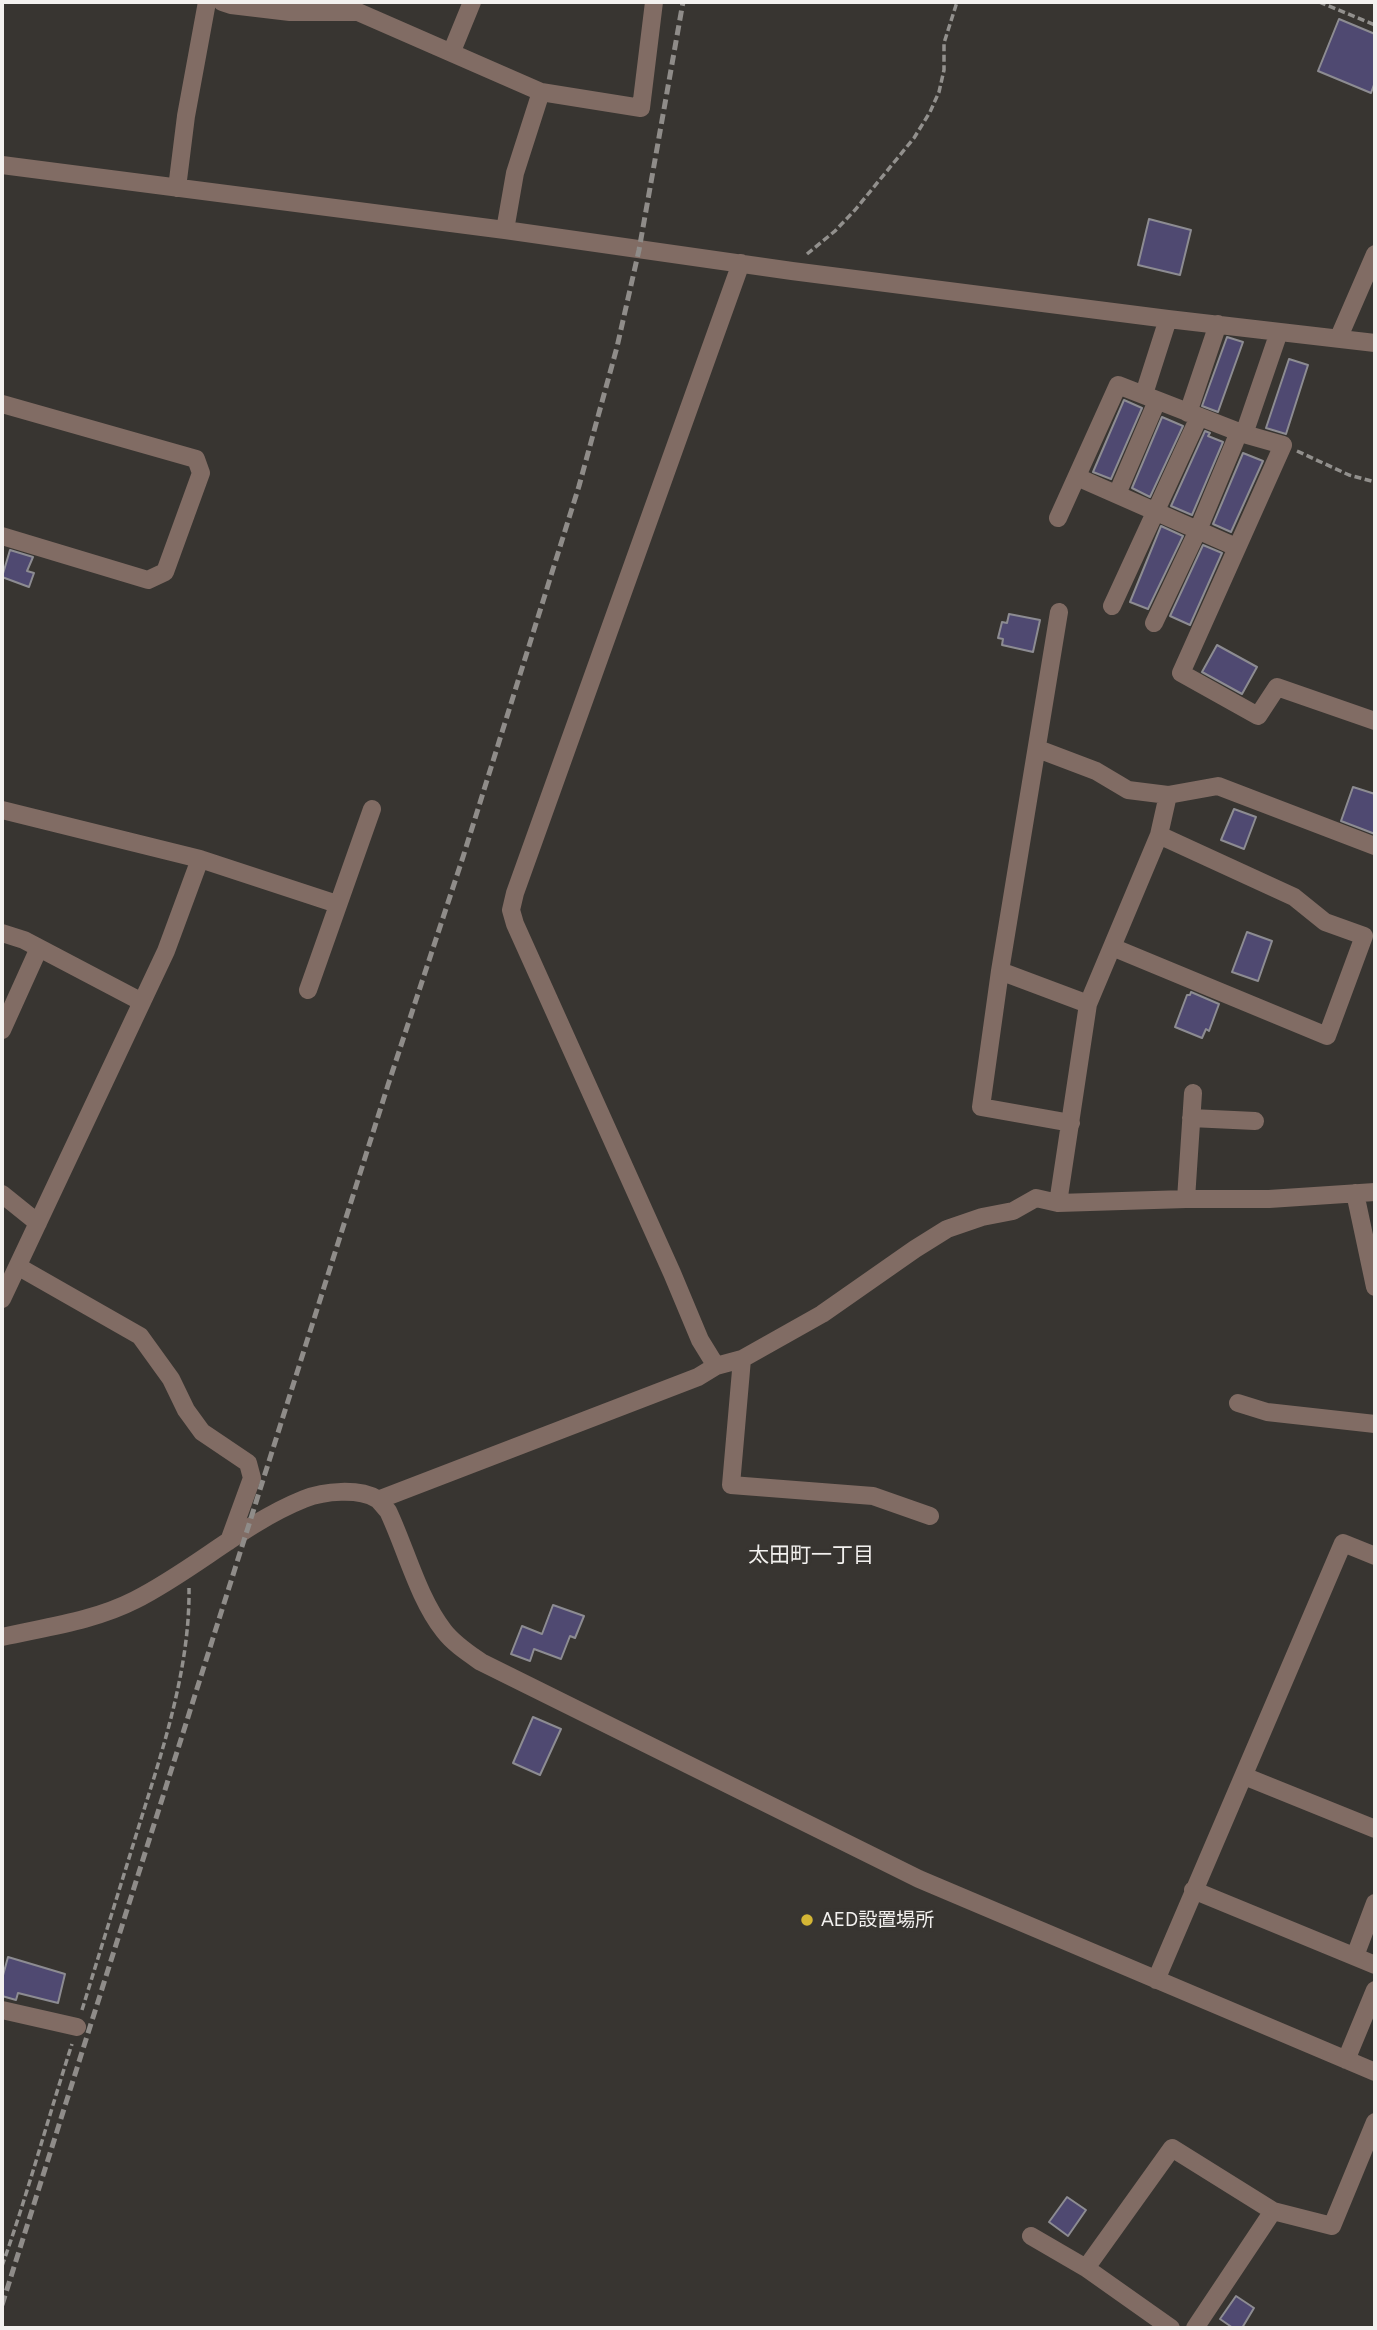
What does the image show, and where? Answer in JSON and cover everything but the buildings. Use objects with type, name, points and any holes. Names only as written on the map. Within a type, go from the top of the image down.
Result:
[{"type":"street","points":[[177,188],[186,116],[207,2]]},
{"type":"street","points":[[222,2],[290,12],[358,12],[541,92],[641,108],[654,2]]},
{"type":"street","points":[[452,51],[472,2]]},
{"type":"street","points":[[505,230],[515,173],[541,92]]},
{"type":"street","points":[[2,164],[505,230],[792,271],[1168,319],[1375,342]]},
{"type":"street","points":[[1339,337],[1375,254]]},
{"type":"street","points":[[716,1366],[700,1340],[511,910],[741,263]]},
{"type":"street","points":[[1117,494],[1151,398],[1168,319]]},
{"type":"street","points":[[1112,606],[1157,512],[1194,415],[1218,324]]},
{"type":"street","points":[[1154,623],[1242,433],[1279,332]]},
{"type":"street","points":[[1058,518],[1118,385],[1242,433],[1283,444],[1181,673],[1258,716],[1277,687],[1375,721]]},
{"type":"street","points":[[2,404],[196,459],[201,473],[165,572],[148,580],[2,536]]},
{"type":"street","points":[[1077,477],[1236,547]]},
{"type":"street","points":[[1059,612],[1000,971],[981,1107],[1071,1123]]},
{"type":"street","points":[[1038,749],[1096,771],[1128,790],[1168,795],[1218,786],[1375,846]]},
{"type":"street","points":[[1058,1203],[1088,1004],[1159,835],[1168,795]]},
{"type":"street","points":[[308,990],[372,809]]},
{"type":"street","points":[[2,810],[200,859],[337,904]]},
{"type":"street","points":[[1112,947],[1327,1036],[1364,936],[1325,922],[1294,897],[1159,835]]},
{"type":"street","points":[[2,1300],[166,951],[200,859]]},
{"type":"street","points":[[2,933],[39,948],[142,1002]]},
{"type":"street","points":[[2,1030],[39,948]]},
{"type":"street","points":[[1000,971],[1088,1004]]},
{"type":"street","points":[[1186,1199],[1193,1094]]},
{"type":"street","points":[[1191,1118],[1255,1121]]},
{"type":"street","points":[[379,1500],[698,1377],[716,1366],[742,1359],[822,1314],[947,1229],[982,1217],[1013,1211],[1036,1198],[1058,1203],[1269,1199],[1375,1192]]},
{"type":"street","points":[[1355,1193],[1375,1287]]},
{"type":"street","points":[[2,1194],[38,1223]]},
{"type":"street","points":[[19,1267],[141,1336],[171,1379],[186,1410],[202,1432],[248,1463],[252,1478],[229,1541]]},
{"type":"street","points":[[742,1359],[731,1485],[873,1496],[930,1516]]},
{"type":"street","points":[[1238,1404],[1266,1412],[1375,1424]]},
{"type":"street","points":[[2,1637],[104,1613],[136,1600],[229,1541],[306,1498],[330,1493],[362,1494],[379,1500],[388,1511],[431,1610],[443,1630],[459,1647],[481,1662],[919,1880],[1375,2072]]},
{"type":"street","points":[[1156,1980],[1343,1543],[1375,1556]]},
{"type":"street","points":[[1244,1776],[1375,1829]]},
{"type":"street","points":[[1193,1889],[1375,1965]]},
{"type":"street","points":[[1355,1956],[1375,1903]]},
{"type":"street","points":[[1346,2060],[1375,1990]]},
{"type":"street","points":[[2,2010],[77,2026]]},
{"type":"street","points":[[1086,2268],[1172,2148],[1273,2211],[1332,2226],[1375,2122]]},
{"type":"street","points":[[1195,2328],[1273,2211]]},
{"type":"street","points":[[1031,2236],[1086,2268],[1171,2328]]},
{"type":"path","points":[[792,271],[848,217],[914,138],[939,92],[944,71],[944,43],[957,2]]},
{"type":"path","points":[[1320,2],[1375,25]]},
{"type":"path","points":[[1283,444],[1349,475],[1375,482]]},
{"type":"path","points":[[2,2266],[18,2222],[36,2154],[165,1743],[187,1631],[189,1568]]},
{"type":"railway","points":[[2,2305],[579,486],[617,347],[639,250],[683,2]]},
{"type":"place","name":"AED設置場所","points":[[807,1920]]},
{"type":"district","name":"太田町一丁目","points":[[811,1556]]}]
